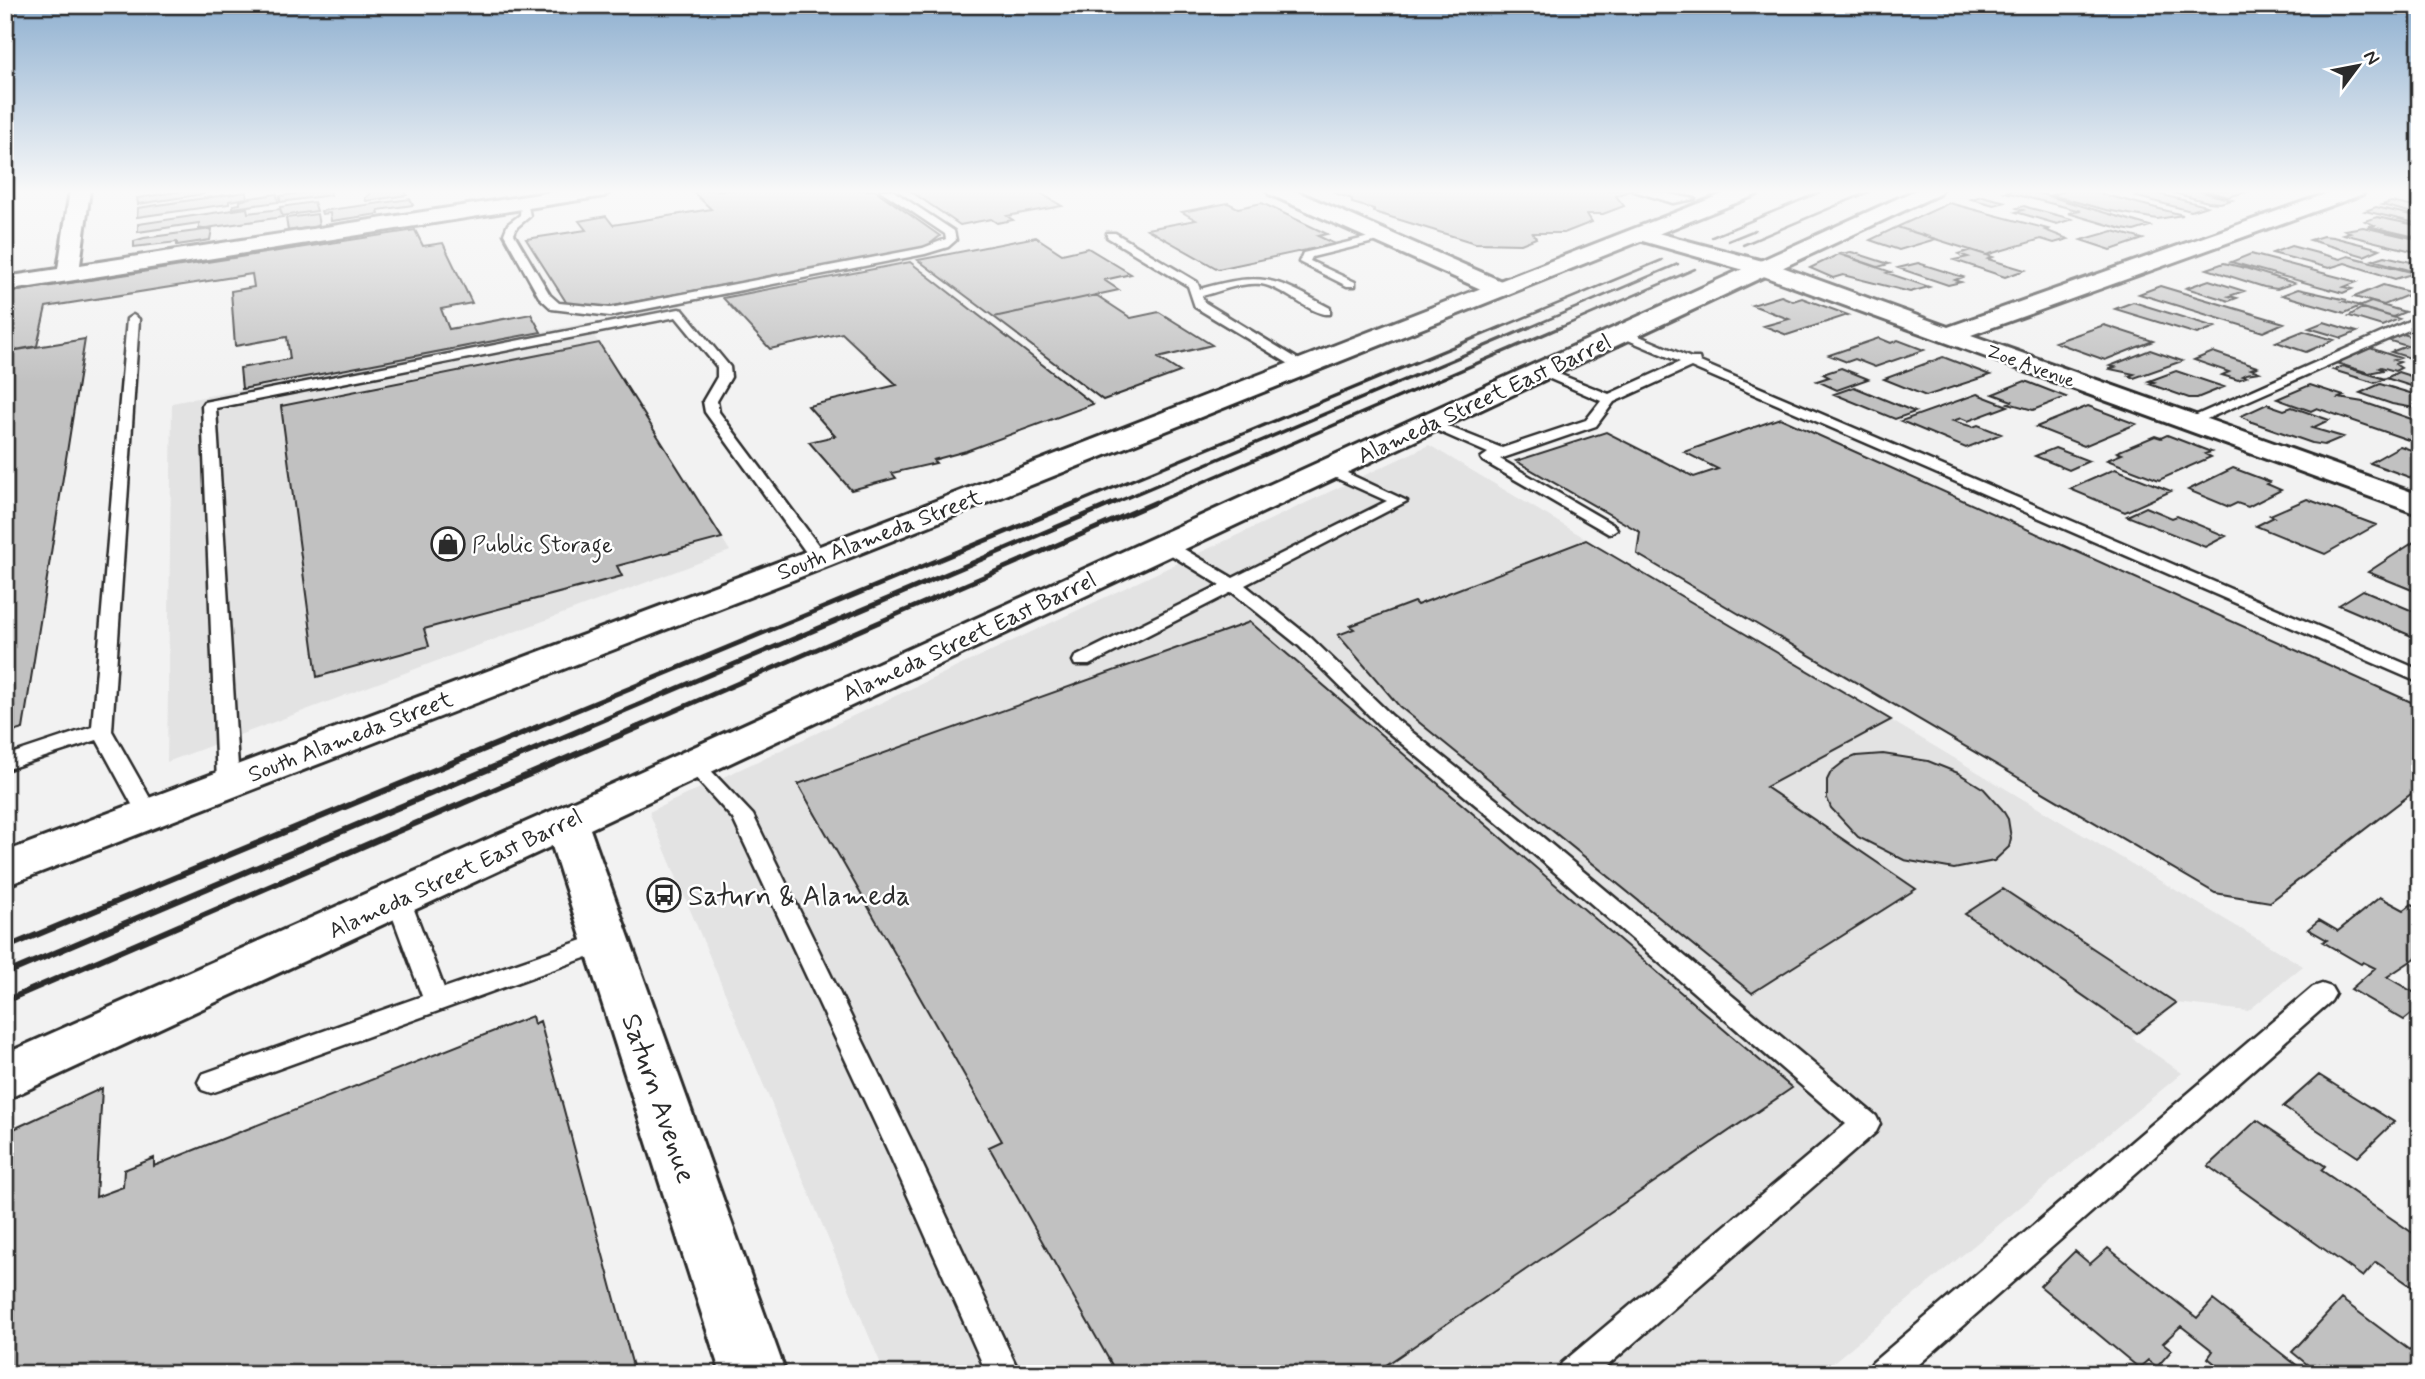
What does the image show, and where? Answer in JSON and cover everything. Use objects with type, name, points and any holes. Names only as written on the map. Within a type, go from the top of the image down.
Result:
[{"type":"street","points":[[68,275],[71,254]]},
{"type":"street","points":[[5,284],[202,254]]},
{"type":"street","points":[[1421,254],[1500,289]]},
{"type":"street","name":"South Alameda Street","points":[[5,870],[819,558],[1588,254]]},
{"type":"street","name":"Zoe Avenue","points":[[1713,254],[1766,269],[2420,506]]},
{"type":"street","name":"Alameda Street East Barrel","points":[[5,1077],[693,764],[1797,254]]},
{"type":"street","points":[[1948,335],[2175,254]]},
{"type":"street","name":"Saturn Avenue","points":[[566,822],[754,1374]]},
{"type":"lane","points":[[521,254],[545,297],[556,306],[610,312],[908,254]]},
{"type":"lane","points":[[1143,254],[1193,284],[1199,304],[1304,366]]},
{"type":"lane","points":[[1314,254],[1307,256],[1304,262],[1351,284]]},
{"type":"lane","points":[[1196,294],[1262,281],[1283,288],[1326,311]]},
{"type":"lane","points":[[228,783],[209,405],[679,313],[723,367],[724,377],[710,401],[712,412],[819,558]]},
{"type":"lane","points":[[133,319],[102,731],[148,814]]},
{"type":"lane","points":[[2188,422],[2420,320]]},
{"type":"lane","points":[[1625,334],[1694,361],[2420,677]]},
{"type":"lane","points":[[1609,529],[1488,458],[1591,423],[1609,399],[1694,361]]},
{"type":"lane","points":[[1541,372],[1609,399]]},
{"type":"lane","points":[[1429,424],[1501,453]]},
{"type":"lane","points":[[1082,661],[1399,500],[1330,470]]},
{"type":"lane","points":[[1166,545],[1231,584],[1306,642],[1385,720],[1867,1124],[1573,1374]]},
{"type":"lane","points":[[5,763],[102,731]]},
{"type":"lane","points":[[693,764],[742,816],[902,1151],[1004,1374]]},
{"type":"lane","points":[[398,899],[437,1002]]},
{"type":"lane","points":[[211,1082],[606,941]]},
{"type":"lane","points":[[1883,1374],[2322,994]]},
{"type":"shaded area","name":"Public Storage","points":[[586,323],[730,551],[167,762],[172,403]]},
{"type":"shaded area","points":[[1429,445],[2303,966],[2248,1011],[2176,1003],[2137,1033],[2132,1038],[2182,1073],[1819,1374],[885,1374],[649,812]]},
{"type":"building","points":[[257,254],[448,254],[472,303],[441,309],[449,329],[531,314],[541,332],[242,389],[240,368],[290,359],[287,337],[235,346],[231,291],[254,287],[252,274],[46,307],[37,346],[5,352],[5,293]]},
{"type":"building","points":[[536,254],[887,254],[602,308],[568,305]]},
{"type":"building","points":[[947,254],[1099,254],[1131,274],[1104,280],[1119,290],[994,317],[918,260]]},
{"type":"building","points":[[1192,254],[1287,254],[1218,269]]},
{"type":"building","points":[[1840,254],[1929,287],[1910,292],[1843,275],[1833,278],[1810,268]]},
{"type":"building","points":[[1841,254],[1858,254],[1889,264],[1878,267]]},
{"type":"building","points":[[1960,254],[1985,254],[1993,257],[1988,259],[2025,270],[2005,277],[1954,260],[1968,257]]},
{"type":"building","points":[[2252,254],[2357,282],[2344,287],[2352,289],[2343,293],[2231,262]]},
{"type":"building","points":[[2277,254],[2322,254],[2340,259],[2348,256],[2415,273],[2395,279],[2345,263],[2329,268]]},
{"type":"building","points":[[2385,256],[2415,263],[2420,261],[2420,273],[2373,260]]},
{"type":"building","points":[[910,262],[1093,404],[966,451],[933,460],[936,463],[892,473],[896,478],[851,490],[809,442],[835,436],[808,406],[897,385],[842,333],[770,349],[723,298]]},
{"type":"building","points":[[1918,263],[1963,277],[1955,280],[1961,282],[1948,285],[1898,268]]},
{"type":"building","points":[[2224,263],[2294,283],[2277,289],[2264,287],[2207,269]]},
{"type":"building","points":[[2209,280],[2244,291],[2229,296],[2237,298],[2229,301],[2186,288]]},
{"type":"building","points":[[2383,285],[2413,293],[2384,305],[2354,297]]},
{"type":"building","points":[[2160,286],[2284,323],[2263,332],[2139,294]]},
{"type":"building","points":[[2298,289],[2347,300],[2343,301],[2360,306],[2345,313],[2282,295]]},
{"type":"building","points":[[1096,295],[1131,318],[1159,312],[1212,345],[1158,358],[1180,372],[1103,400],[994,317]]},
{"type":"building","points":[[1781,296],[1793,301],[1802,298],[1848,315],[1787,335],[1764,326],[1789,319],[1752,305]]},
{"type":"building","points":[[2133,302],[2215,327],[2197,334],[2115,309]]},
{"type":"building","points":[[2371,302],[2405,312],[2393,317],[2359,307]]},
{"type":"building","points":[[2362,308],[2399,319],[2382,326],[2349,316]]},
{"type":"building","points":[[2324,322],[2357,332],[2342,338],[2309,328]]},
{"type":"building","points":[[2104,325],[2153,341],[2105,360],[2055,342]]},
{"type":"building","points":[[2303,331],[2334,340],[2306,352],[2276,342]]},
{"type":"building","points":[[2403,334],[2420,339],[2420,361],[2391,352],[2407,346],[2387,340]]},
{"type":"building","points":[[1879,338],[1891,343],[1898,340],[1924,350],[1875,367],[1855,359],[1847,362],[1829,355]]},
{"type":"building","points":[[85,339],[23,729],[5,734],[5,352]]},
{"type":"building","points":[[599,343],[722,538],[617,566],[622,576],[424,629],[429,646],[317,677],[281,406]]},
{"type":"building","points":[[2370,348],[2400,358],[2394,360],[2400,362],[2395,364],[2401,368],[2395,371],[2381,367],[2379,368],[2383,370],[2369,373],[2336,363]]},
{"type":"building","points":[[2150,350],[2182,361],[2134,378],[2129,376],[2134,374],[2110,369],[2115,367],[2110,366]]},
{"type":"building","points":[[2213,352],[2257,367],[2251,369],[2259,372],[2246,374],[2242,376],[2246,377],[2238,380],[2222,375],[2229,372],[2194,360]]},
{"type":"building","points":[[1943,357],[1990,375],[1926,396],[1884,379]]},
{"type":"building","points":[[2342,366],[2385,379],[2375,383],[2333,370]]},
{"type":"building","points":[[1841,368],[1868,379],[1837,390],[1817,381],[1829,377],[1823,374]]},
{"type":"building","points":[[2176,371],[2224,387],[2197,398],[2189,398],[2149,384],[2154,382],[2149,381]]},
{"type":"building","points":[[2398,372],[2420,379],[2420,389],[2386,378]]},
{"type":"building","points":[[2025,381],[2066,397],[2033,410],[2008,403],[2012,401],[1993,394]]},
{"type":"building","points":[[2380,384],[2420,396],[2420,409],[2392,404],[2360,393]]},
{"type":"building","points":[[2310,385],[2344,396],[2339,398],[2363,402],[2420,422],[2420,444],[2317,408],[2311,411],[2277,399]]},
{"type":"building","points":[[1854,387],[1915,412],[1895,419],[1834,394]]},
{"type":"building","points":[[1977,394],[2008,406],[1968,421],[1961,418],[1953,421],[1973,427],[1978,425],[2001,434],[1966,448],[1901,421]]},
{"type":"building","points":[[2267,404],[2284,410],[2292,407],[2329,420],[2312,428],[2343,437],[2324,445],[2312,443],[2241,416]]},
{"type":"building","points":[[2088,406],[2136,424],[2084,446],[2036,427]]},
{"type":"building","points":[[1780,418],[2420,706],[2420,787],[2270,902],[2215,893],[1637,554],[1640,532],[1516,461],[1606,432],[1694,477],[1718,469],[1684,452]]},
{"type":"building","points":[[2167,435],[2211,452],[2205,454],[2211,457],[2159,480],[2107,460],[2122,454],[2117,452],[2155,436],[2161,438]]},
{"type":"building","points":[[2400,446],[2420,453],[2420,481],[2370,463]]},
{"type":"building","points":[[2055,448],[2089,461],[2069,470],[2035,456]]},
{"type":"building","points":[[2233,468],[2270,482],[2267,484],[2281,490],[2248,507],[2237,503],[2229,507],[2188,490]]},
{"type":"building","points":[[2115,469],[2171,491],[2125,512],[2070,489]]},
{"type":"building","points":[[2307,499],[2376,525],[2325,554],[2256,526],[2274,517],[2270,515]]},
{"type":"building","points":[[2146,507],[2172,518],[2177,516],[2226,536],[2205,547],[2127,516]]},
{"type":"building","points":[[2420,538],[2420,590],[2417,592],[2368,572]]},
{"type":"building","points":[[1586,540],[1891,720],[1766,787],[1916,889],[1752,993],[1399,706],[1338,635],[1354,629],[1350,626],[1414,602],[1417,605]]},
{"type":"building","points":[[2363,590],[2420,614],[2420,633],[2414,637],[2339,605]]},
{"type":"building","points":[[1250,622],[1792,1088],[1373,1374],[1117,1374],[989,1147],[1002,1141],[798,784]]},
{"type":"building","points":[[1883,754],[1928,761],[1958,773],[1984,789],[2008,819],[2011,838],[2009,847],[1994,861],[1954,869],[1904,860],[1858,837],[1831,808],[1827,798],[1827,780],[1831,772],[1846,760],[1856,756]]},
{"type":"building","points":[[2003,889],[2176,1003],[2137,1033],[1965,914]]},
{"type":"building","points":[[2380,897],[2404,910],[2412,904],[2420,908],[2420,955],[2387,977],[2420,996],[2420,1007],[2404,1020],[2351,989],[2375,968],[2363,962],[2361,964],[2323,942],[2327,940],[2308,929],[2319,920],[2338,931]]},
{"type":"building","points":[[532,1016],[534,1024],[540,1021],[635,1374],[5,1374],[5,1133],[102,1088],[96,1197],[123,1187],[124,1170],[154,1158],[154,1166]]},
{"type":"building","points":[[2319,1075],[2394,1122],[2358,1157],[2283,1107]]},
{"type":"building","points":[[2257,1120],[2325,1166],[2321,1170],[2420,1238],[2420,1292],[2376,1262],[2363,1277],[2208,1166]]},
{"type":"building","points":[[2108,1248],[2197,1318],[2213,1300],[2308,1374],[2228,1374],[2208,1358],[2213,1351],[2181,1326],[2163,1343],[2172,1350],[2157,1367],[2148,1360],[2139,1368],[2040,1286],[2075,1251],[2090,1264]]},
{"type":"building","points":[[2341,1299],[2420,1358],[2420,1374],[2319,1374],[2292,1352]]},
{"type":"railway","points":[[1497,329],[1662,260]]},
{"type":"railway","points":[[1526,329],[1678,264]]},
{"type":"railway","points":[[1557,329],[1695,269]]},
{"type":"railway","points":[[1074,504],[1501,327]]},
{"type":"railway","points":[[1112,504],[1530,327]]},
{"type":"railway","points":[[1152,504],[1561,327]]},
{"type":"railway","points":[[534,728],[1078,502]]},
{"type":"railway","points":[[584,728],[1116,502]]},
{"type":"railway","points":[[635,728],[1156,502]]},
{"type":"railway","points":[[5,948],[538,727]]},
{"type":"railway","points":[[5,974],[588,727]]},
{"type":"railway","points":[[5,1001],[639,727]]},
{"type":"place","name":"Public Storage","points":[[448,544]]},
{"type":"place","name":"Saturn & Alameda","points":[[664,895]]}]
